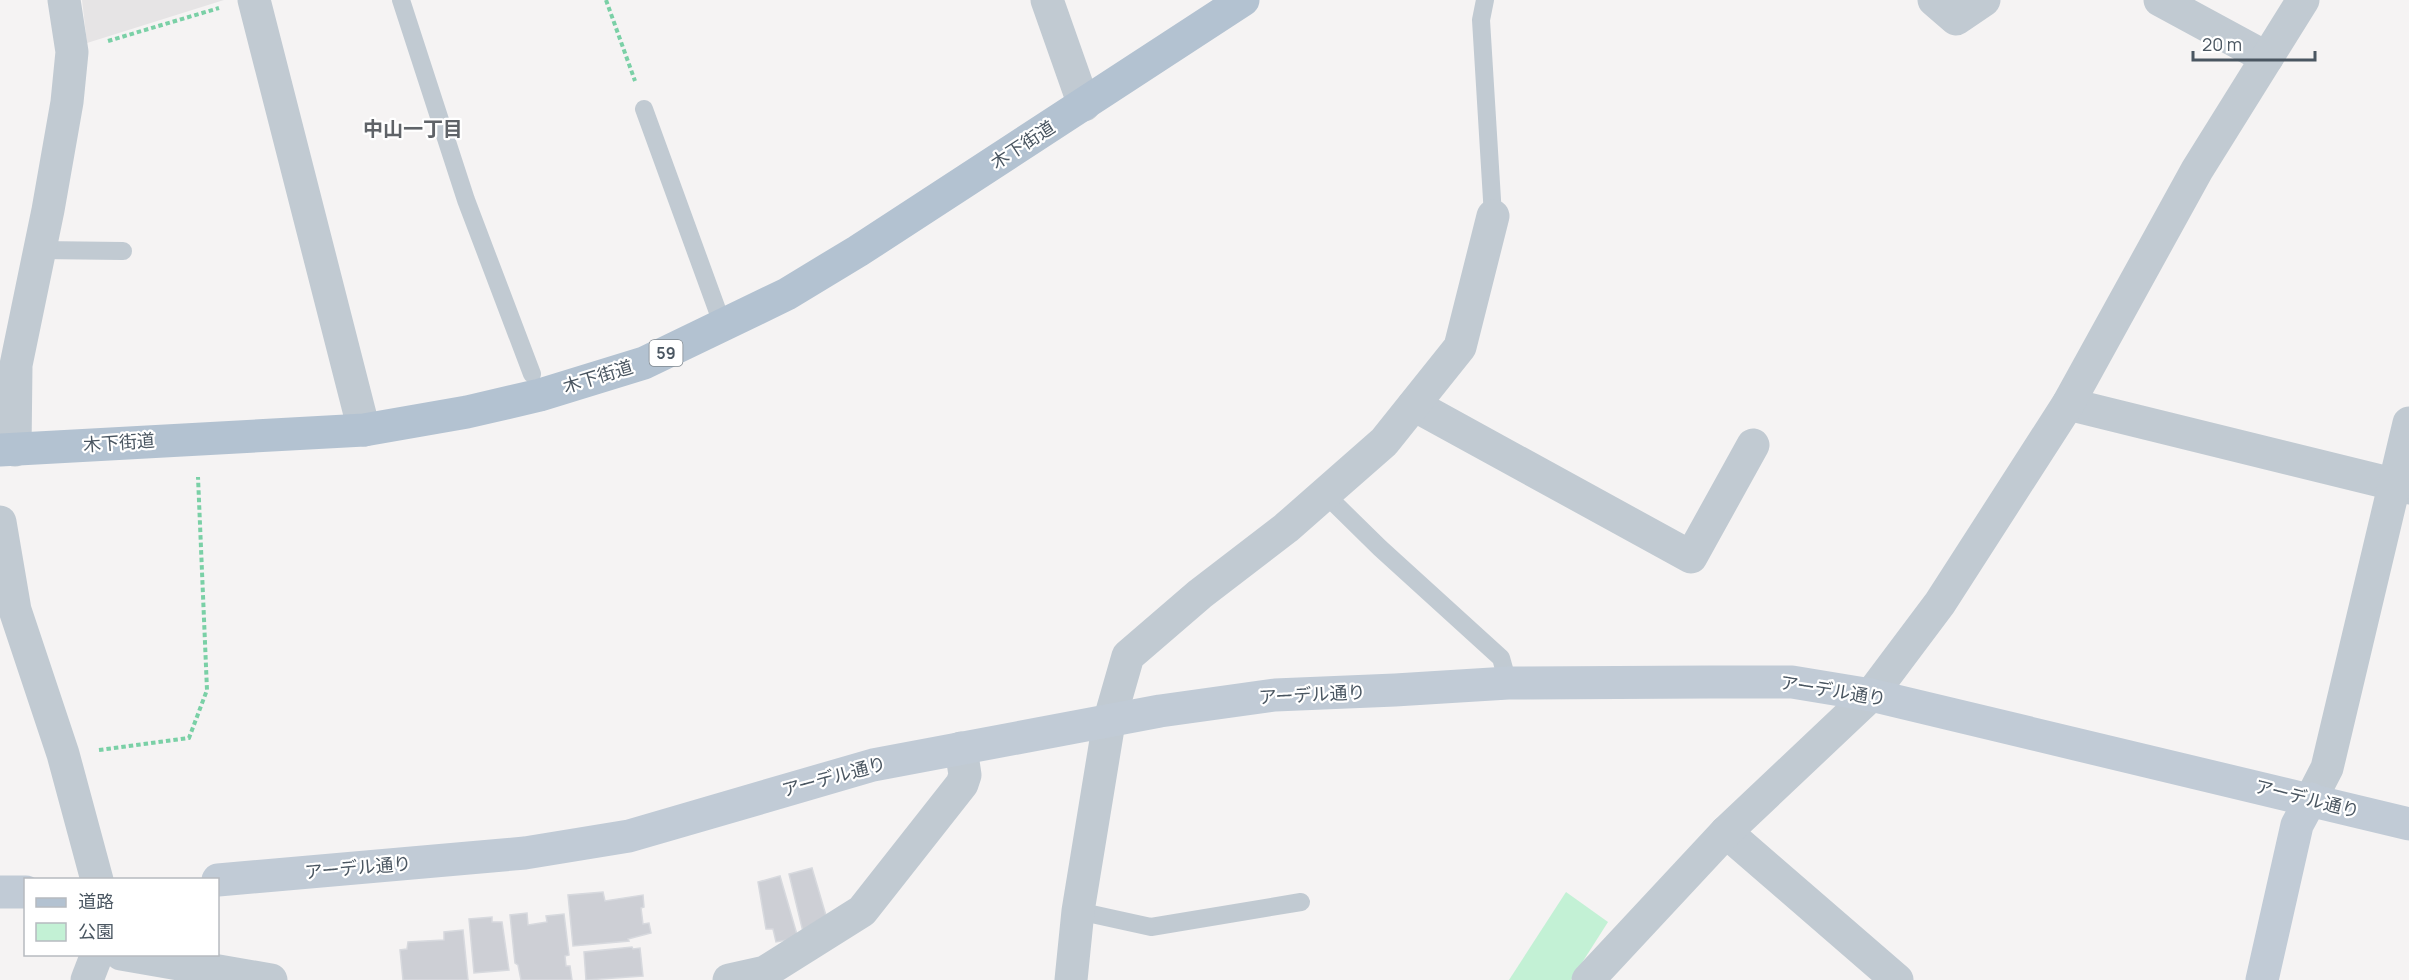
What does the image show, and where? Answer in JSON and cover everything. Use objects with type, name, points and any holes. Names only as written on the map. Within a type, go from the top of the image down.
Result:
[{"type":"main road","name":"木下街道","points":[[8,450],[364,430],[467,412],[586,382],[644,363],[787,294],[858,251],[1243,0]]},
{"type":"street","points":[[8,450],[16,365],[68,102],[72,52],[64,0]]},
{"type":"street","points":[[1047,0],[1084,105]]},
{"type":"street","points":[[1934,0],[1956,19],[1984,0]]},
{"type":"street","points":[[2160,0],[2267,58]]},
{"type":"street","points":[[1588,980],[1726,832],[1870,695],[1940,603],[2068,405],[2197,170],[2303,0]]},
{"type":"street","points":[[239,3],[364,430]]},
{"type":"street","points":[[1071,980],[1078,911],[1109,722],[1128,656],[1200,594],[1286,528],[1384,442],[1460,347],[1493,216]]},
{"type":"street","points":[[1414,405],[1691,557],[1753,445]]},
{"type":"street","points":[[2068,405],[2402,486]]},
{"type":"street","points":[[2262,980],[2297,825],[2327,768],[2402,486],[2409,423]]},
{"type":"street","points":[[0,522],[15,610],[63,754],[97,878]]},
{"type":"street","name":"アーデル通り","points":[[219,880],[525,853],[629,836],[873,765],[1160,711],[1275,695],[1508,683],[1792,682],[1870,695],[2409,824]]},
{"type":"street","points":[[729,980],[765,972],[862,910],[962,784],[965,775],[962,748]]},
{"type":"street","points":[[1726,832],[1897,980]]},
{"type":"street","points":[[0,892],[24,892]]},
{"type":"street","points":[[87,980],[96,956]]},
{"type":"street","points":[[133,956],[271,980]]},
{"type":"lane","points":[[401,0],[466,200],[532,374]]},
{"type":"lane","points":[[1485,0],[1481,20],[1493,216]]},
{"type":"lane","points":[[644,109],[723,326]]},
{"type":"lane","points":[[40,250],[123,251]]},
{"type":"lane","points":[[1325,494],[1380,548],[1501,658],[1508,683]]},
{"type":"lane","points":[[1078,911],[1151,927],[1301,902]]},
{"type":"path","points":[[606,0],[644,109]]},
{"type":"path","points":[[72,52],[239,3]]},
{"type":"path","points":[[63,754],[189,738],[207,690],[196,439]]},
{"type":"shaded area","points":[[82,0],[224,0],[87,43]]},
{"type":"green space","points":[[1566,892],[1608,922],[1571,980],[1509,980]]},
{"type":"building","points":[[812,868],[827,919],[803,932],[789,874]]},
{"type":"building","points":[[780,876],[798,938],[776,942],[773,929],[766,929],[758,882]]},
{"type":"building","points":[[603,892],[605,901],[643,895],[644,907],[641,908],[643,924],[649,923],[651,933],[628,939],[629,941],[573,946],[568,895]]},
{"type":"building","points":[[527,913],[528,925],[547,922],[546,916],[564,914],[569,955],[565,956],[566,966],[570,966],[572,980],[521,980],[518,965],[515,963],[510,915]]},
{"type":"building","points":[[492,917],[492,922],[502,922],[509,970],[474,973],[469,919]]},
{"type":"building","points":[[463,930],[468,980],[403,980],[400,950],[407,949],[408,942],[444,940],[444,932]]},
{"type":"building","points":[[632,947],[633,949],[640,948],[643,976],[586,980],[584,952]]},
{"type":"district","name":"中山一丁目","points":[[413,129]]}]
